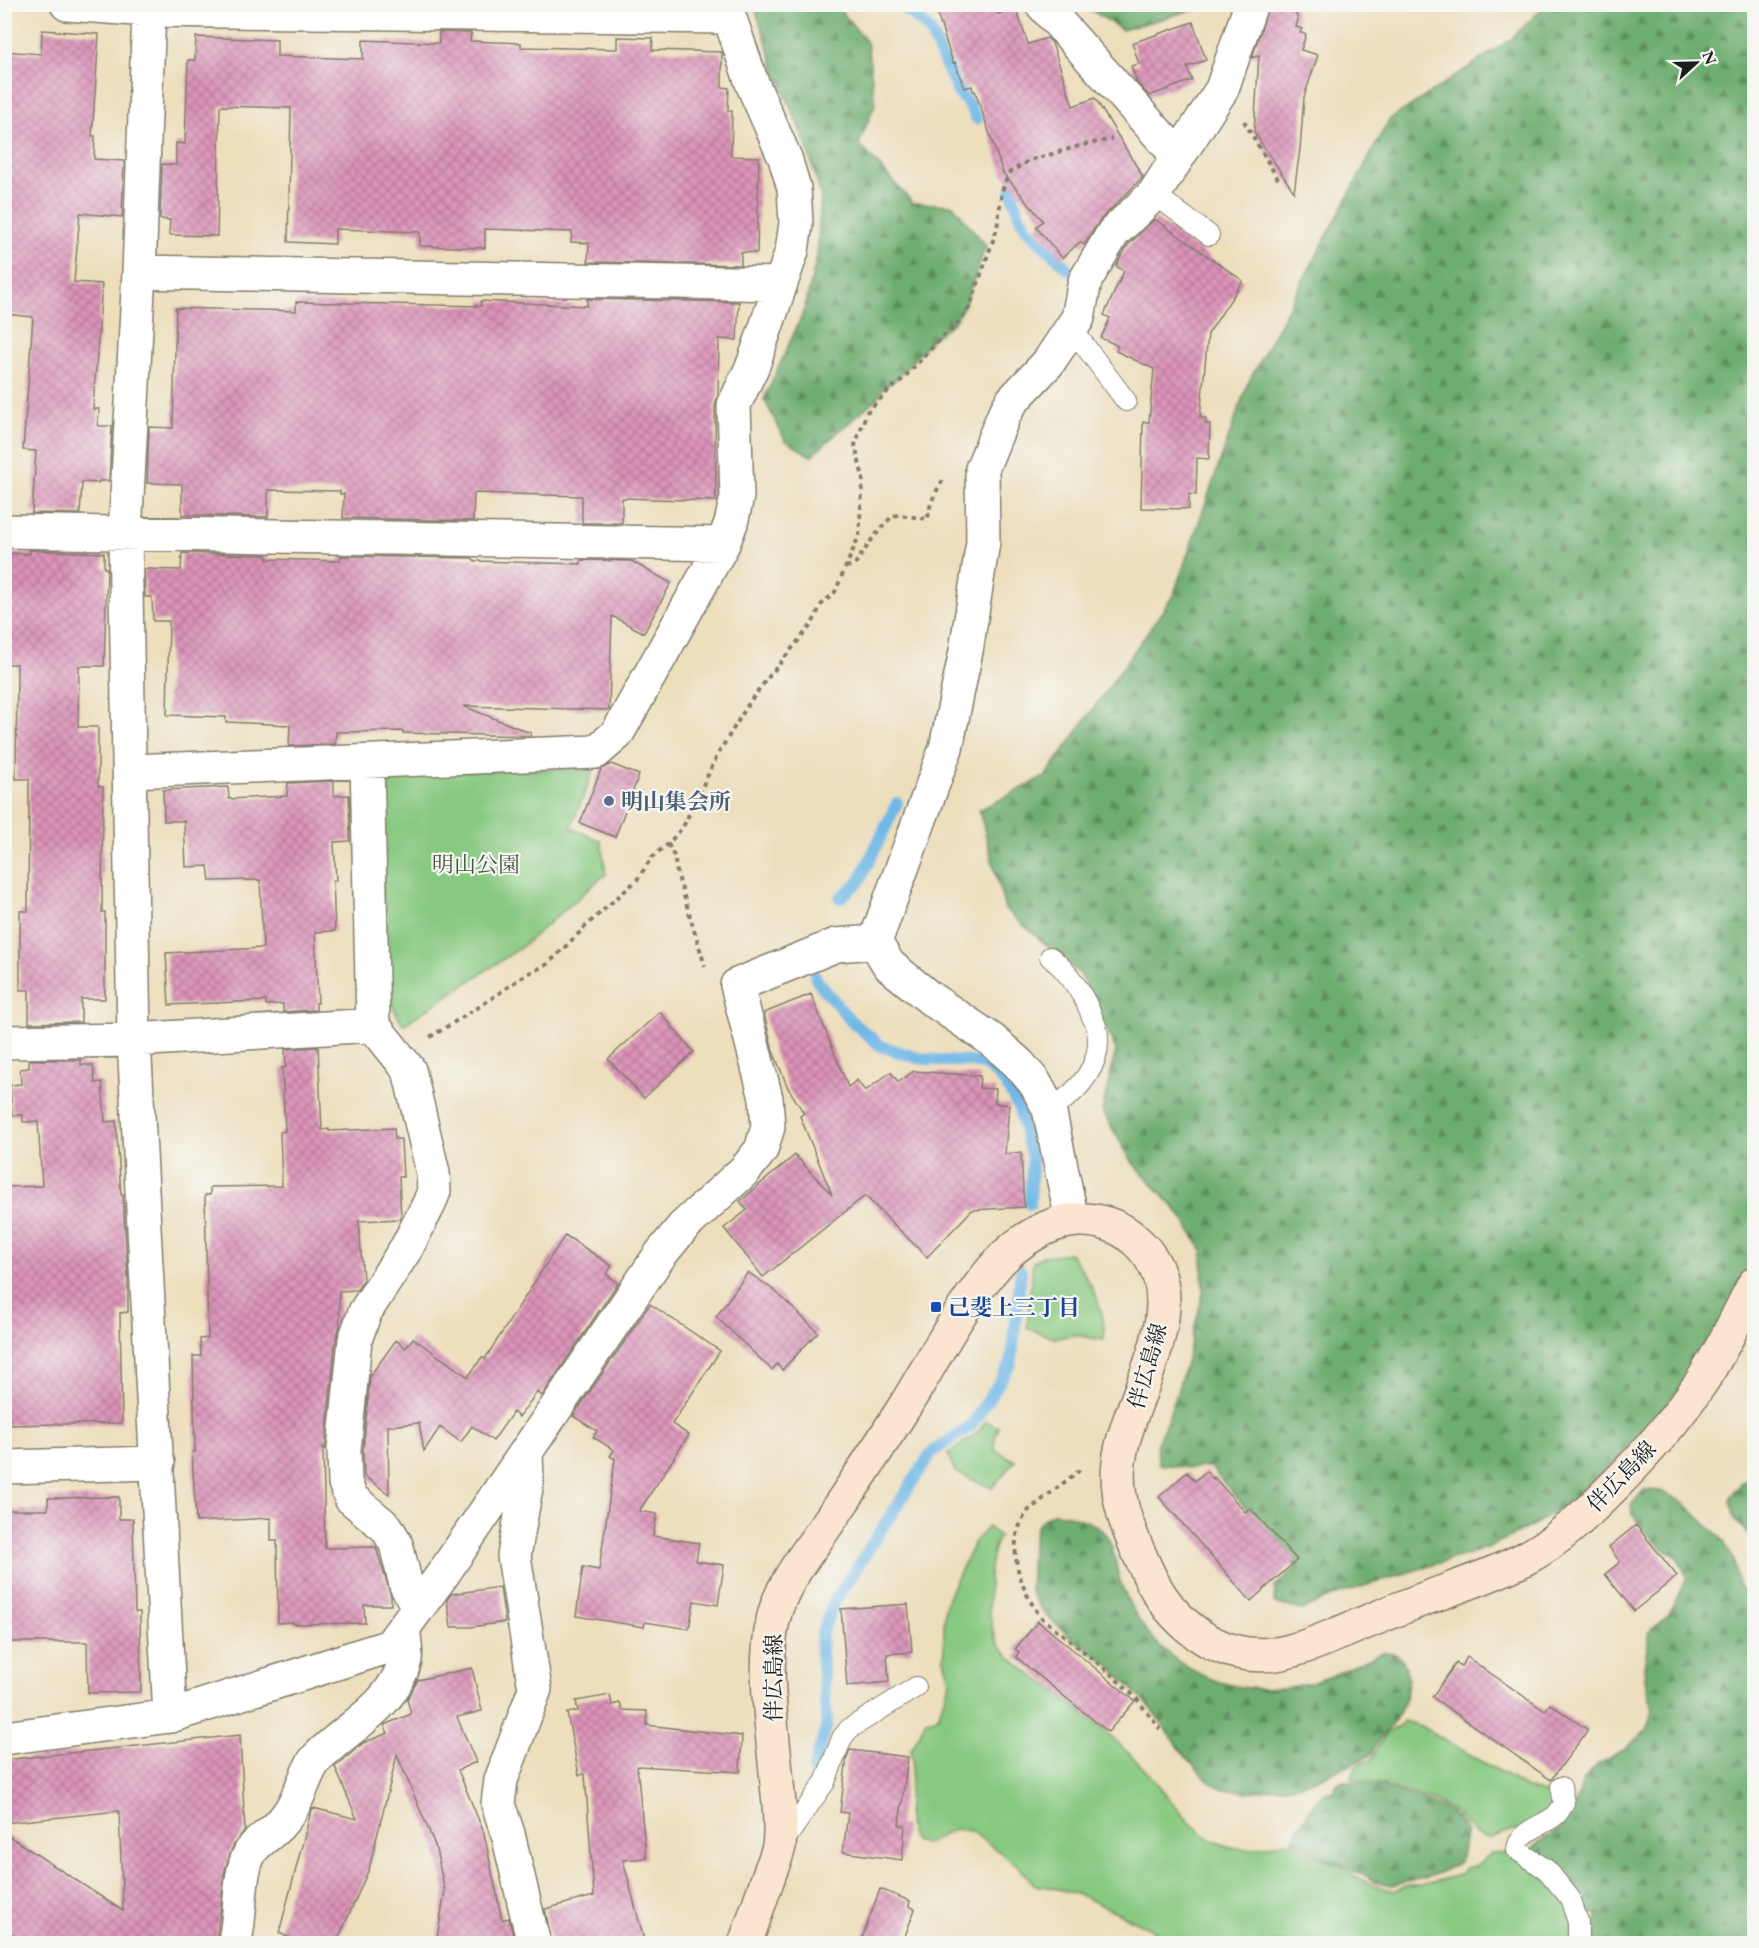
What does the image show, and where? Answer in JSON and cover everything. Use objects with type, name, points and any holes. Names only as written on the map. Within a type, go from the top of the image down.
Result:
[{"type":"main road","name":"伴広島線","points":[[745,1944],[779,1848],[780,1826],[769,1681],[769,1643],[774,1611],[799,1566],[904,1408],[959,1314],[1011,1249],[1048,1228],[1072,1220],[1087,1220],[1112,1225],[1131,1236],[1149,1254],[1162,1286],[1163,1307],[1160,1329],[1120,1452],[1118,1478],[1122,1506],[1134,1544],[1152,1583],[1174,1614],[1201,1638],[1219,1647],[1257,1654],[1275,1654],[1313,1644],[1474,1580],[1525,1558],[1552,1542],[1595,1505],[1640,1460],[1672,1423],[1703,1380],[1755,1284]]},
{"type":"street","points":[[67,4],[149,10],[727,11],[752,83],[785,158],[794,188],[796,223],[792,250],[753,366],[734,405],[737,497],[731,523],[723,544],[617,735],[596,752],[130,771]]},
{"type":"street","points":[[1042,4],[1178,156]]},
{"type":"street","points":[[875,942],[945,748],[966,651],[984,542],[982,469],[1012,401],[1048,363],[1078,318],[1085,280],[1113,233],[1154,194],[1222,89],[1251,4]]},
{"type":"street","points":[[149,10],[139,272],[125,534],[135,1040],[170,1716]]},
{"type":"street","points":[[139,272],[780,284]]},
{"type":"street","points":[[4,531],[723,544]]},
{"type":"street","points":[[234,1944],[249,1854],[289,1814],[316,1759],[366,1717],[391,1689],[405,1659],[411,1618],[396,1544],[387,1528],[351,1498],[345,1483],[344,1450],[355,1340],[365,1312],[406,1247],[434,1191],[433,1173],[409,1070],[373,1025],[367,762]]},
{"type":"street","points":[[875,942],[889,965],[932,999],[992,1040],[1019,1064],[1035,1083],[1049,1109],[1072,1220]]},
{"type":"street","points":[[4,1738],[170,1716],[390,1646],[660,1255],[683,1227],[745,1170],[761,1150],[768,1127],[766,1098],[737,985],[836,945],[875,942]]},
{"type":"street","points":[[4,1042],[135,1040],[373,1025]]},
{"type":"street","points":[[526,1452],[526,1482],[514,1556],[535,1689],[501,1780],[498,1804],[508,1834],[534,1944]]},
{"type":"street","points":[[4,1467],[158,1463]]},
{"type":"lane","points":[[1154,194],[1209,235]]},
{"type":"lane","points":[[1069,331],[1079,338],[1126,401]]},
{"type":"lane","points":[[1049,1109],[1063,1102],[1084,1081],[1095,1064],[1098,1046],[1096,1027],[1078,988],[1062,966],[1050,957]]},
{"type":"lane","points":[[779,1848],[825,1782],[845,1733],[916,1687]]},
{"type":"lane","points":[[1561,1787],[1564,1803],[1559,1812],[1555,1817],[1529,1831],[1519,1842],[1517,1850],[1548,1870],[1570,1898],[1578,1922],[1578,1944]]},
{"type":"path","points":[[1222,89],[1232,101],[1279,181]]},
{"type":"path","points":[[398,1054],[435,1035],[525,975],[549,964],[590,922],[637,880],[652,857],[668,844],[683,826],[718,754],[749,703],[812,624],[821,605],[835,592],[859,536],[863,478],[855,445],[867,412],[956,325],[970,306],[997,229],[1002,191],[1009,172],[1028,161],[1079,146],[1154,130]]},
{"type":"path","points":[[845,568],[855,564],[892,516],[928,519],[936,491],[950,473],[957,468],[982,469]]},
{"type":"path","points":[[668,844],[674,856],[689,914],[709,974]]},
{"type":"path","points":[[1118,1465],[1093,1464],[1078,1471],[1029,1510],[1023,1517],[1019,1530],[1016,1547],[1017,1569],[1025,1592],[1041,1617],[1110,1673],[1136,1698],[1160,1729]]},
{"type":"green space","points":[[754,5],[836,5],[867,42],[875,104],[859,144],[913,203],[953,205],[986,246],[965,304],[954,322],[932,339],[897,379],[883,388],[877,398],[811,456],[785,440],[764,399],[804,311],[817,256],[821,196],[807,147],[777,75]]},
{"type":"green space","points":[[1083,5],[1210,5],[1122,30]]},
{"type":"green space","points":[[1546,5],[1754,5],[1754,1269],[1682,1386],[1621,1458],[1577,1497],[1532,1526],[1485,1549],[1341,1593],[1302,1610],[1274,1603],[1275,1586],[1297,1567],[1210,1467],[1187,1468],[1159,1464],[1156,1445],[1169,1416],[1185,1366],[1203,1294],[1202,1250],[1180,1214],[1133,1163],[1102,1111],[1116,1050],[1081,975],[1005,909],[979,810],[1045,777],[1173,596],[1247,385],[1389,120],[1510,40]]},
{"type":"green space","name":"明山公園","points":[[594,768],[571,828],[601,841],[606,874],[519,949],[403,1025],[387,996],[379,788],[398,773]]},
{"type":"green space","points":[[1070,1253],[1095,1294],[1102,1317],[1104,1340],[1076,1335],[1054,1338],[1027,1328],[1033,1262],[1043,1256]]},
{"type":"green space","points":[[986,1421],[999,1427],[995,1436],[995,1450],[1015,1461],[992,1488],[955,1472],[948,1454],[978,1432]]},
{"type":"green space","points":[[1754,1479],[1754,1542],[1735,1519],[1730,1499],[1742,1482]]},
{"type":"green space","points":[[1644,1490],[1661,1491],[1684,1503],[1723,1540],[1734,1561],[1739,1587],[1749,1594],[1754,1578],[1754,1943],[1596,1943],[1592,1926],[1599,1914],[1591,1914],[1566,1878],[1532,1853],[1539,1842],[1557,1831],[1563,1824],[1584,1780],[1598,1764],[1625,1749],[1646,1731],[1653,1709],[1646,1685],[1644,1667],[1650,1631],[1669,1614],[1687,1577],[1677,1557],[1659,1546],[1632,1514],[1631,1505]]},
{"type":"green space","points":[[1053,1513],[1082,1519],[1102,1530],[1113,1549],[1118,1574],[1132,1608],[1164,1649],[1183,1665],[1228,1684],[1253,1688],[1279,1688],[1315,1681],[1381,1653],[1392,1652],[1398,1654],[1402,1659],[1408,1681],[1405,1698],[1398,1715],[1372,1753],[1366,1758],[1315,1780],[1298,1785],[1247,1792],[1224,1789],[1211,1783],[1186,1757],[1150,1707],[1105,1662],[1045,1615],[1030,1592],[1032,1546],[1036,1527],[1044,1518]]},
{"type":"green space","points":[[988,1527],[999,1536],[992,1560],[989,1590],[991,1619],[998,1643],[1019,1665],[1064,1698],[1119,1744],[1149,1774],[1188,1820],[1206,1836],[1227,1846],[1244,1849],[1287,1841],[1300,1850],[1339,1865],[1346,1872],[1393,1891],[1459,1875],[1466,1868],[1475,1866],[1491,1854],[1511,1853],[1542,1871],[1570,1904],[1573,1944],[1174,1943],[1083,1896],[1035,1885],[1016,1864],[971,1831],[955,1829],[925,1844],[915,1841],[908,1826],[913,1760],[910,1752],[926,1721],[938,1716],[950,1681],[944,1659],[944,1621],[948,1597],[975,1541]]},
{"type":"green space","points":[[1404,1721],[1421,1726],[1527,1788],[1553,1796],[1558,1805],[1525,1829],[1507,1832],[1489,1839],[1474,1833],[1457,1814],[1436,1802],[1395,1788],[1351,1778],[1355,1768],[1371,1760],[1385,1736]]},
{"type":"green space","points":[[1344,1781],[1404,1794],[1449,1812],[1466,1830],[1460,1862],[1434,1875],[1392,1886],[1375,1882],[1363,1874],[1348,1870],[1340,1863],[1291,1841],[1313,1804],[1325,1794],[1333,1791],[1338,1783]]},
{"type":"building","points":[[934,4],[994,4],[998,14],[1016,8],[1028,44],[1047,38],[1052,43],[1073,106],[1095,98],[1143,177],[1100,220],[1084,245],[1080,242],[1062,258],[1036,227],[1043,221],[1003,173],[975,91],[972,86],[964,88],[955,62],[953,63]]},
{"type":"building","points":[[1269,4],[1293,4],[1298,20],[1296,27],[1302,29],[1300,33],[1306,34],[1301,50],[1318,55],[1304,97],[1294,192],[1254,132],[1259,55],[1252,58]]},
{"type":"building","points":[[1193,22],[1206,60],[1187,67],[1192,80],[1149,96],[1137,82],[1131,66],[1139,64],[1132,43]]},
{"type":"building","points":[[42,30],[99,34],[92,136],[95,136],[94,159],[124,161],[122,217],[80,213],[74,282],[102,284],[93,409],[99,409],[98,426],[112,426],[109,481],[82,482],[80,514],[32,513],[36,451],[23,450],[33,317],[4,314],[4,51],[41,54]]},
{"type":"building","points":[[439,32],[471,33],[470,41],[521,43],[521,47],[617,49],[617,37],[653,38],[652,50],[722,52],[722,87],[729,88],[728,111],[732,111],[731,156],[759,157],[757,253],[741,252],[741,265],[588,262],[589,243],[571,242],[572,232],[485,229],[485,248],[420,246],[420,232],[335,229],[335,244],[288,242],[291,108],[220,106],[217,236],[169,235],[170,220],[160,219],[162,164],[176,165],[176,143],[185,144],[188,60],[195,60],[196,37],[277,40],[277,56],[363,59],[363,40],[439,43]]},
{"type":"building","points":[[1155,219],[1243,281],[1208,334],[1200,418],[1206,418],[1206,424],[1210,424],[1209,459],[1197,458],[1196,495],[1189,494],[1189,509],[1141,508],[1143,422],[1149,422],[1154,369],[1116,351],[1118,346],[1101,338],[1110,318],[1104,315],[1124,271],[1116,266],[1128,245]]},
{"type":"building","points":[[587,299],[739,302],[737,340],[719,339],[718,396],[715,406],[716,501],[622,498],[622,523],[582,523],[582,496],[474,493],[473,521],[343,518],[344,494],[340,494],[340,491],[268,490],[268,517],[182,515],[182,484],[147,483],[149,427],[173,428],[176,308],[296,311],[296,302],[481,306],[481,301],[587,306]]},
{"type":"building","points":[[30,550],[104,553],[104,568],[107,568],[104,666],[79,666],[78,727],[98,727],[98,786],[103,787],[102,912],[105,912],[105,999],[81,999],[81,1022],[29,1023],[29,990],[20,990],[20,911],[28,911],[29,779],[16,779],[17,664],[4,664],[4,553],[30,554]]},
{"type":"building","points":[[182,553],[267,555],[267,559],[340,561],[341,556],[472,558],[475,561],[581,564],[581,560],[631,561],[671,583],[644,633],[612,616],[609,710],[463,706],[531,733],[531,736],[403,733],[403,731],[336,732],[335,744],[289,746],[290,725],[226,722],[226,717],[167,715],[169,621],[153,621],[152,597],[145,597],[144,569],[181,570]]},
{"type":"building","name":"明山集会所","points":[[611,764],[639,775],[615,837],[580,823],[601,769]]},
{"type":"building","points":[[334,781],[334,796],[349,795],[350,841],[334,842],[335,931],[315,932],[318,1003],[316,1003],[316,1010],[283,1012],[283,1004],[266,1005],[266,1001],[169,1005],[166,953],[263,948],[260,880],[210,881],[208,866],[186,867],[184,821],[164,821],[163,790],[228,787],[229,799],[287,796],[288,783]]},
{"type":"building","points":[[811,994],[848,1087],[857,1080],[865,1091],[891,1072],[898,1082],[914,1071],[980,1076],[979,1088],[996,1089],[995,1103],[1009,1105],[1005,1154],[1021,1152],[1024,1207],[972,1210],[927,1257],[865,1196],[763,1277],[724,1228],[747,1210],[740,1201],[795,1155],[832,1195],[800,1116],[804,1113],[788,1088],[773,1051],[764,1013]]},
{"type":"building","points":[[660,1012],[694,1052],[644,1098],[608,1059]]},
{"type":"building","points":[[318,1047],[322,1130],[394,1128],[395,1139],[401,1139],[403,1177],[399,1177],[401,1217],[400,1219],[359,1221],[363,1281],[357,1290],[339,1291],[340,1326],[336,1338],[325,1449],[323,1447],[325,1548],[376,1547],[391,1596],[391,1605],[364,1605],[365,1623],[278,1623],[277,1541],[271,1541],[271,1518],[196,1522],[192,1452],[195,1452],[193,1356],[201,1356],[200,1339],[208,1338],[205,1195],[210,1195],[210,1187],[282,1186],[280,1132],[285,1131],[282,1068],[286,1067],[285,1049]]},
{"type":"building","points":[[29,1060],[81,1060],[81,1065],[93,1065],[95,1083],[102,1082],[105,1122],[116,1121],[128,1279],[128,1312],[120,1313],[122,1423],[4,1425],[4,1187],[42,1186],[38,1121],[23,1122],[23,1115],[12,1115],[10,1085],[21,1084],[20,1069],[29,1068]]},
{"type":"building","points":[[565,1235],[612,1266],[606,1274],[618,1283],[542,1396],[537,1392],[519,1417],[513,1412],[493,1441],[472,1426],[461,1442],[440,1427],[424,1451],[419,1423],[388,1426],[389,1494],[364,1476],[363,1451],[370,1376],[396,1340],[406,1348],[413,1338],[468,1377],[482,1357],[485,1359]]},
{"type":"building","points":[[748,1272],[776,1292],[818,1332],[782,1370],[777,1364],[772,1370],[716,1317]]},
{"type":"building","points":[[650,1304],[720,1351],[672,1424],[689,1435],[639,1511],[657,1514],[653,1536],[699,1543],[696,1561],[724,1565],[718,1605],[694,1601],[689,1629],[645,1622],[644,1627],[576,1616],[583,1567],[599,1570],[615,1459],[610,1456],[614,1450],[593,1437],[597,1431],[573,1416]]},
{"type":"building","points":[[1206,1471],[1245,1512],[1250,1508],[1297,1560],[1251,1601],[1159,1497],[1187,1472],[1195,1481]]},
{"type":"building","points":[[119,1497],[119,1519],[133,1519],[135,1612],[140,1612],[141,1692],[88,1693],[87,1642],[4,1642],[4,1510],[48,1510],[48,1498]]},
{"type":"building","points":[[1636,1525],[1677,1576],[1634,1611],[1605,1574],[1620,1562],[1609,1547]]},
{"type":"building","points":[[500,1587],[505,1622],[471,1627],[451,1627],[447,1600],[451,1594]]},
{"type":"building","points":[[908,1604],[912,1652],[887,1654],[889,1682],[847,1686],[841,1609]]},
{"type":"building","points":[[1038,1621],[1135,1701],[1108,1732],[1016,1657],[1019,1652],[1015,1649]]},
{"type":"building","points":[[1467,1657],[1545,1711],[1550,1704],[1588,1730],[1551,1780],[1432,1697],[1456,1663],[1461,1666]]},
{"type":"building","points":[[472,1668],[482,1711],[457,1717],[476,1762],[458,1770],[484,1833],[502,1920],[509,1918],[515,1944],[436,1944],[445,1891],[435,1845],[397,1755],[369,1869],[336,1944],[303,1944],[279,1933],[313,1808],[357,1819],[335,1767],[363,1743],[388,1733],[384,1725],[411,1714],[407,1699],[418,1680]]},
{"type":"building","points":[[610,1695],[612,1705],[620,1703],[622,1710],[647,1711],[647,1725],[742,1736],[740,1772],[637,1766],[646,1858],[623,1860],[645,1944],[552,1944],[545,1909],[594,1896],[585,1774],[579,1775],[567,1713],[578,1711],[576,1701]]},
{"type":"building","points":[[240,1735],[245,1830],[234,1844],[225,1869],[216,1944],[27,1944],[4,1928],[4,1833],[123,1911],[119,1811],[4,1823],[4,1760]]},
{"type":"building","points":[[850,1750],[908,1757],[899,1825],[905,1826],[902,1860],[843,1852],[848,1813],[840,1812],[847,1757]]},
{"type":"building","points":[[880,1889],[910,1901],[909,1906],[915,1909],[902,1944],[860,1944]]},
{"type":"waterway","points":[[900,4],[929,29],[958,92],[977,119]]},
{"type":"waterway","points":[[1011,190],[1026,228],[1068,269]]},
{"type":"waterway","points":[[840,898],[859,882],[897,803]]},
{"type":"waterway","points":[[815,976],[850,1020],[881,1046],[918,1058],[984,1064],[1004,1081],[1019,1108],[1032,1159],[1030,1204]]},
{"type":"waterway","points":[[813,1770],[827,1725],[821,1651],[822,1632],[834,1602],[932,1452],[971,1426],[1011,1364],[1021,1271]]},
{"type":"place","name":"明山集会所","points":[[609,801]]},
{"type":"place","name":"己斐上三丁目","points":[[936,1307]]}]
